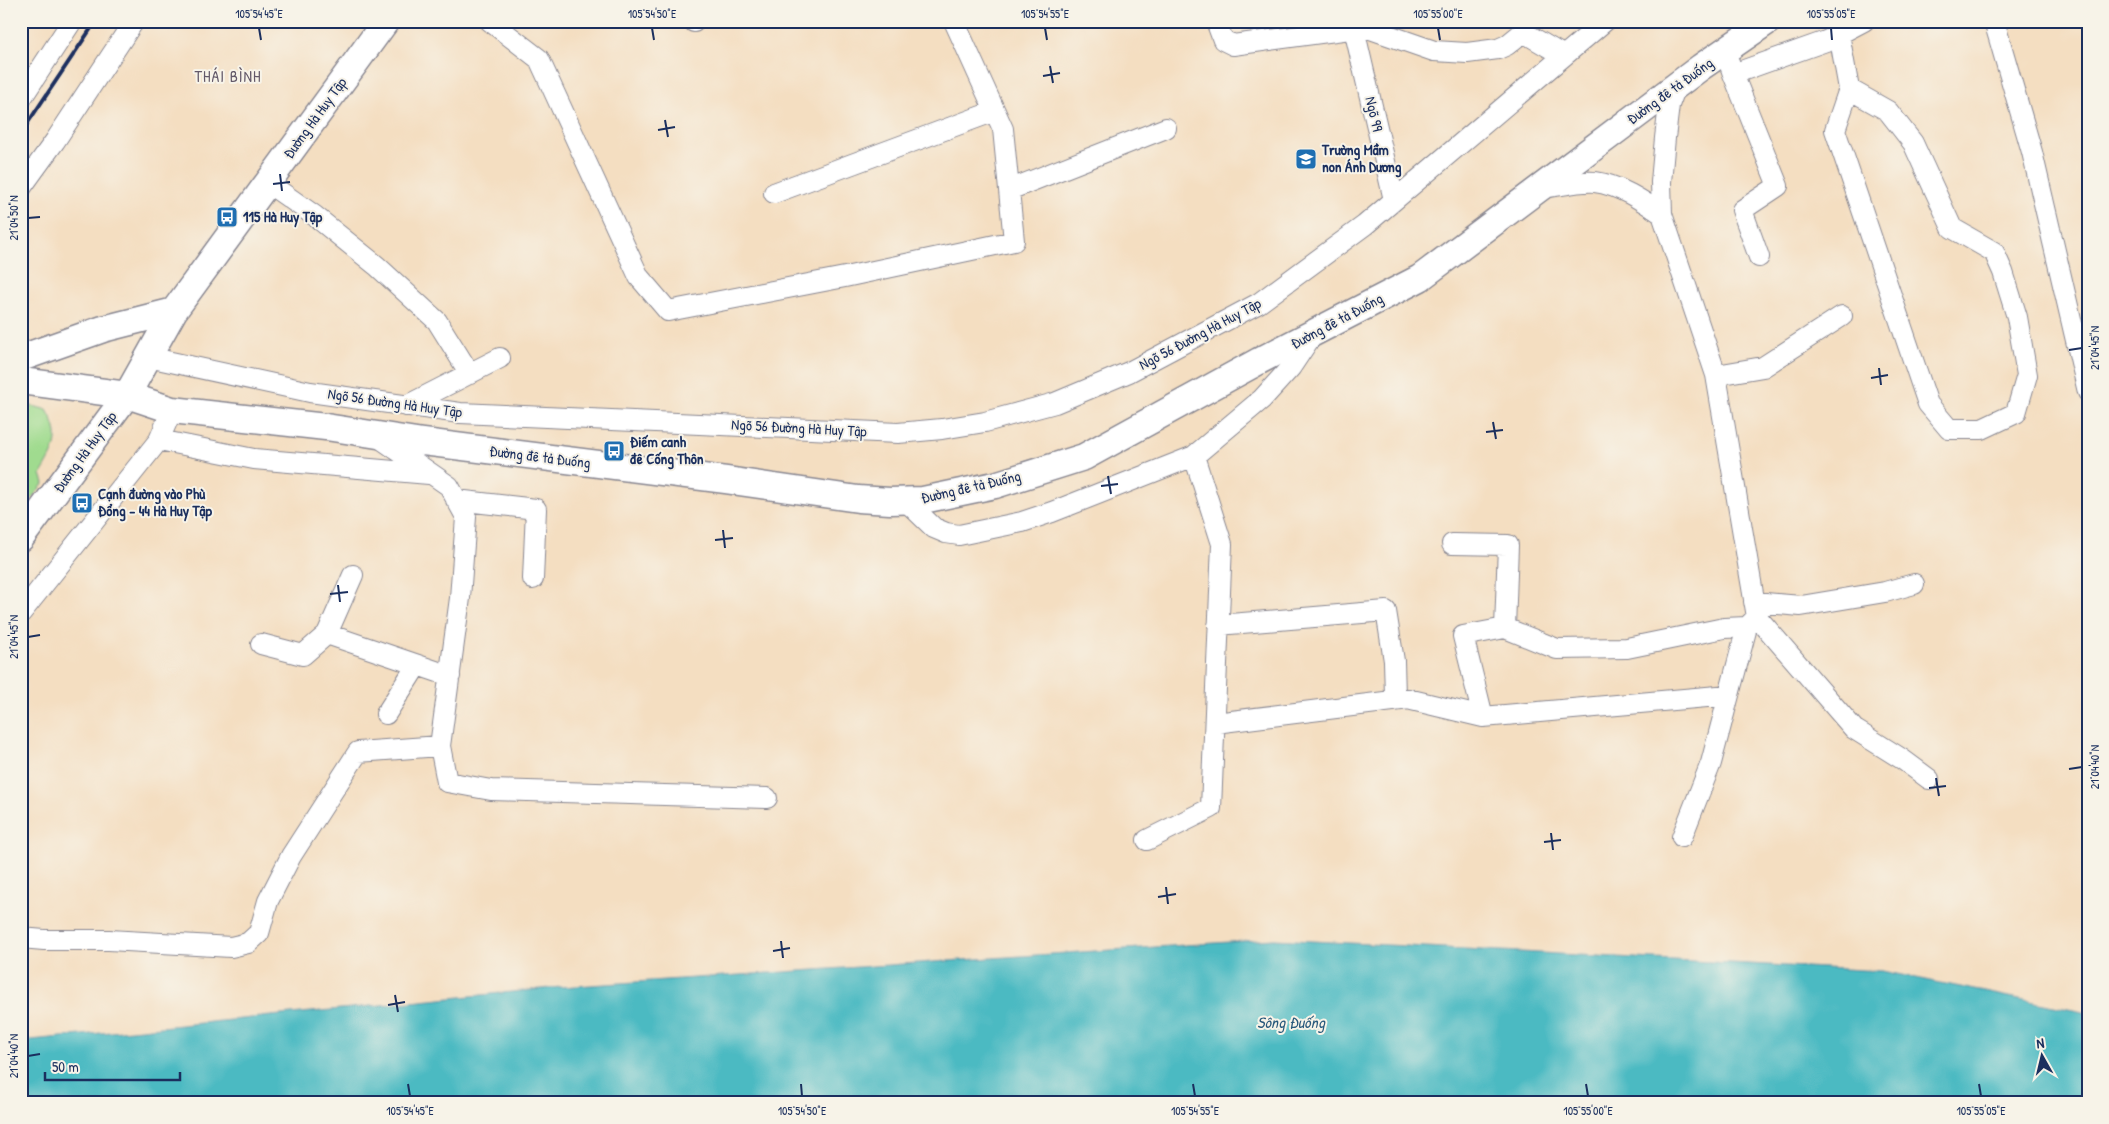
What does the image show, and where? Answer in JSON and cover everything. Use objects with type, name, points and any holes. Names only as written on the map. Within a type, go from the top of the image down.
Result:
[{"type":"main road","name":"Đường Hà Huy Tập","points":[[21,538],[127,395],[174,310],[386,21]]},
{"type":"main road","points":[[1729,62],[1747,21]]},
{"type":"main road","name":"Đường đê tả Đuống","points":[[21,381],[127,395],[172,410],[326,426],[858,499],[923,500],[995,485],[1084,456],[1420,278],[1677,84],[1729,62],[1768,21]]},
{"type":"main road","points":[[21,358],[103,328],[174,310]]},
{"type":"street","points":[[21,99],[72,21]]},
{"type":"street","points":[[21,188],[55,141],[134,21]]},
{"type":"street","points":[[490,21],[539,59],[639,277],[668,311],[845,277],[1014,241],[1003,129],[954,21]]},
{"type":"street","points":[[1216,21],[1223,40],[1233,45],[1366,27],[1386,28],[1434,51],[1468,53],[1498,49],[1516,40],[1525,27],[1564,56]]},
{"type":"street","name":"Ngõ 56 Đường Hà Huy Tập","points":[[148,357],[310,392],[406,406],[519,416],[898,433],[942,429],[1021,414],[1093,389],[1209,331],[1259,303],[1365,225],[1605,21]]},
{"type":"street","points":[[1759,256],[1742,210],[1778,186],[1729,62],[1826,41],[1864,21]]},
{"type":"street","points":[[1994,21],[2032,152],[2088,392]]},
{"type":"street","name":"Ngõ 99","points":[[1354,29],[1394,200]]},
{"type":"street","points":[[1839,34],[1849,89],[1835,130],[1928,404],[1949,429],[1982,429],[2016,413],[2027,376],[2017,317],[2003,272],[1994,252],[1952,228],[1913,143],[1888,111],[1849,89]]},
{"type":"street","points":[[1677,84],[1669,104],[1667,121],[1661,182],[1662,214],[1716,375],[1753,615],[1711,763],[1682,838]]},
{"type":"street","points":[[774,193],[995,111]]},
{"type":"street","points":[[1009,190],[1166,128]]},
{"type":"street","points":[[1538,189],[1594,181],[1642,200],[1662,214]]},
{"type":"street","points":[[268,183],[315,216],[370,260],[437,321],[470,374]]},
{"type":"street","points":[[1716,375],[1763,367],[1842,316]]},
{"type":"street","points":[[906,501],[934,528],[946,533],[959,535],[1014,524],[1052,512],[1194,456],[1262,399],[1291,368],[1313,333]]},
{"type":"street","points":[[406,406],[500,358]]},
{"type":"street","points":[[21,613],[160,440],[172,410]]},
{"type":"street","points":[[374,434],[449,486],[466,517],[460,598],[440,746],[446,782],[491,790],[767,798]]},
{"type":"street","points":[[160,440],[254,460],[431,474]]},
{"type":"street","points":[[1147,840],[1211,808],[1222,544],[1194,456]]},
{"type":"street","points":[[456,500],[536,509],[534,579]]},
{"type":"street","points":[[1452,544],[1508,545],[1505,628]]},
{"type":"street","points":[[261,644],[303,655],[327,634],[353,575]]},
{"type":"street","points":[[1483,717],[1463,636],[1505,628],[1557,649],[1627,648],[1724,628],[1753,615],[1885,592],[1914,584]]},
{"type":"street","points":[[1218,625],[1386,611],[1394,661],[1396,696],[1483,717],[1729,695]]},
{"type":"street","points":[[1753,615],[1854,730],[1902,759],[1929,779]]},
{"type":"street","points":[[327,634],[450,676]]},
{"type":"street","points":[[386,714],[417,665]]},
{"type":"street","points":[[1215,723],[1409,699]]},
{"type":"street","points":[[21,938],[109,940],[231,947],[248,944],[258,933],[268,901],[291,856],[358,752],[440,746]]},
{"type":"path","points":[[21,444],[23,449],[21,460]]},
{"type":"green space","points":[[21,404],[47,410],[55,428],[56,443],[51,457],[41,474],[44,483],[21,512]]},
{"type":"water","name":"Sông Đuống","points":[[1274,939],[1882,971],[2088,1013],[2088,1103],[21,1103],[21,1041],[561,987]]},
{"type":"railway","points":[[21,133],[96,21]]},
{"type":"place","name":"Trường Mầm non Ánh Dương","points":[[1306,159]]},
{"type":"place","name":"115 Hà Huy Tập","points":[[227,217]]},
{"type":"place","name":"Điếm canh đê Cống Thôn","points":[[614,451]]},
{"type":"place","name":"Cạnh đường vào Phù Đổng - 44 Hà Huy Tập","points":[[82,503]]},
{"type":"district","name":"THÁI BÌNH","points":[[228,76]]}]
